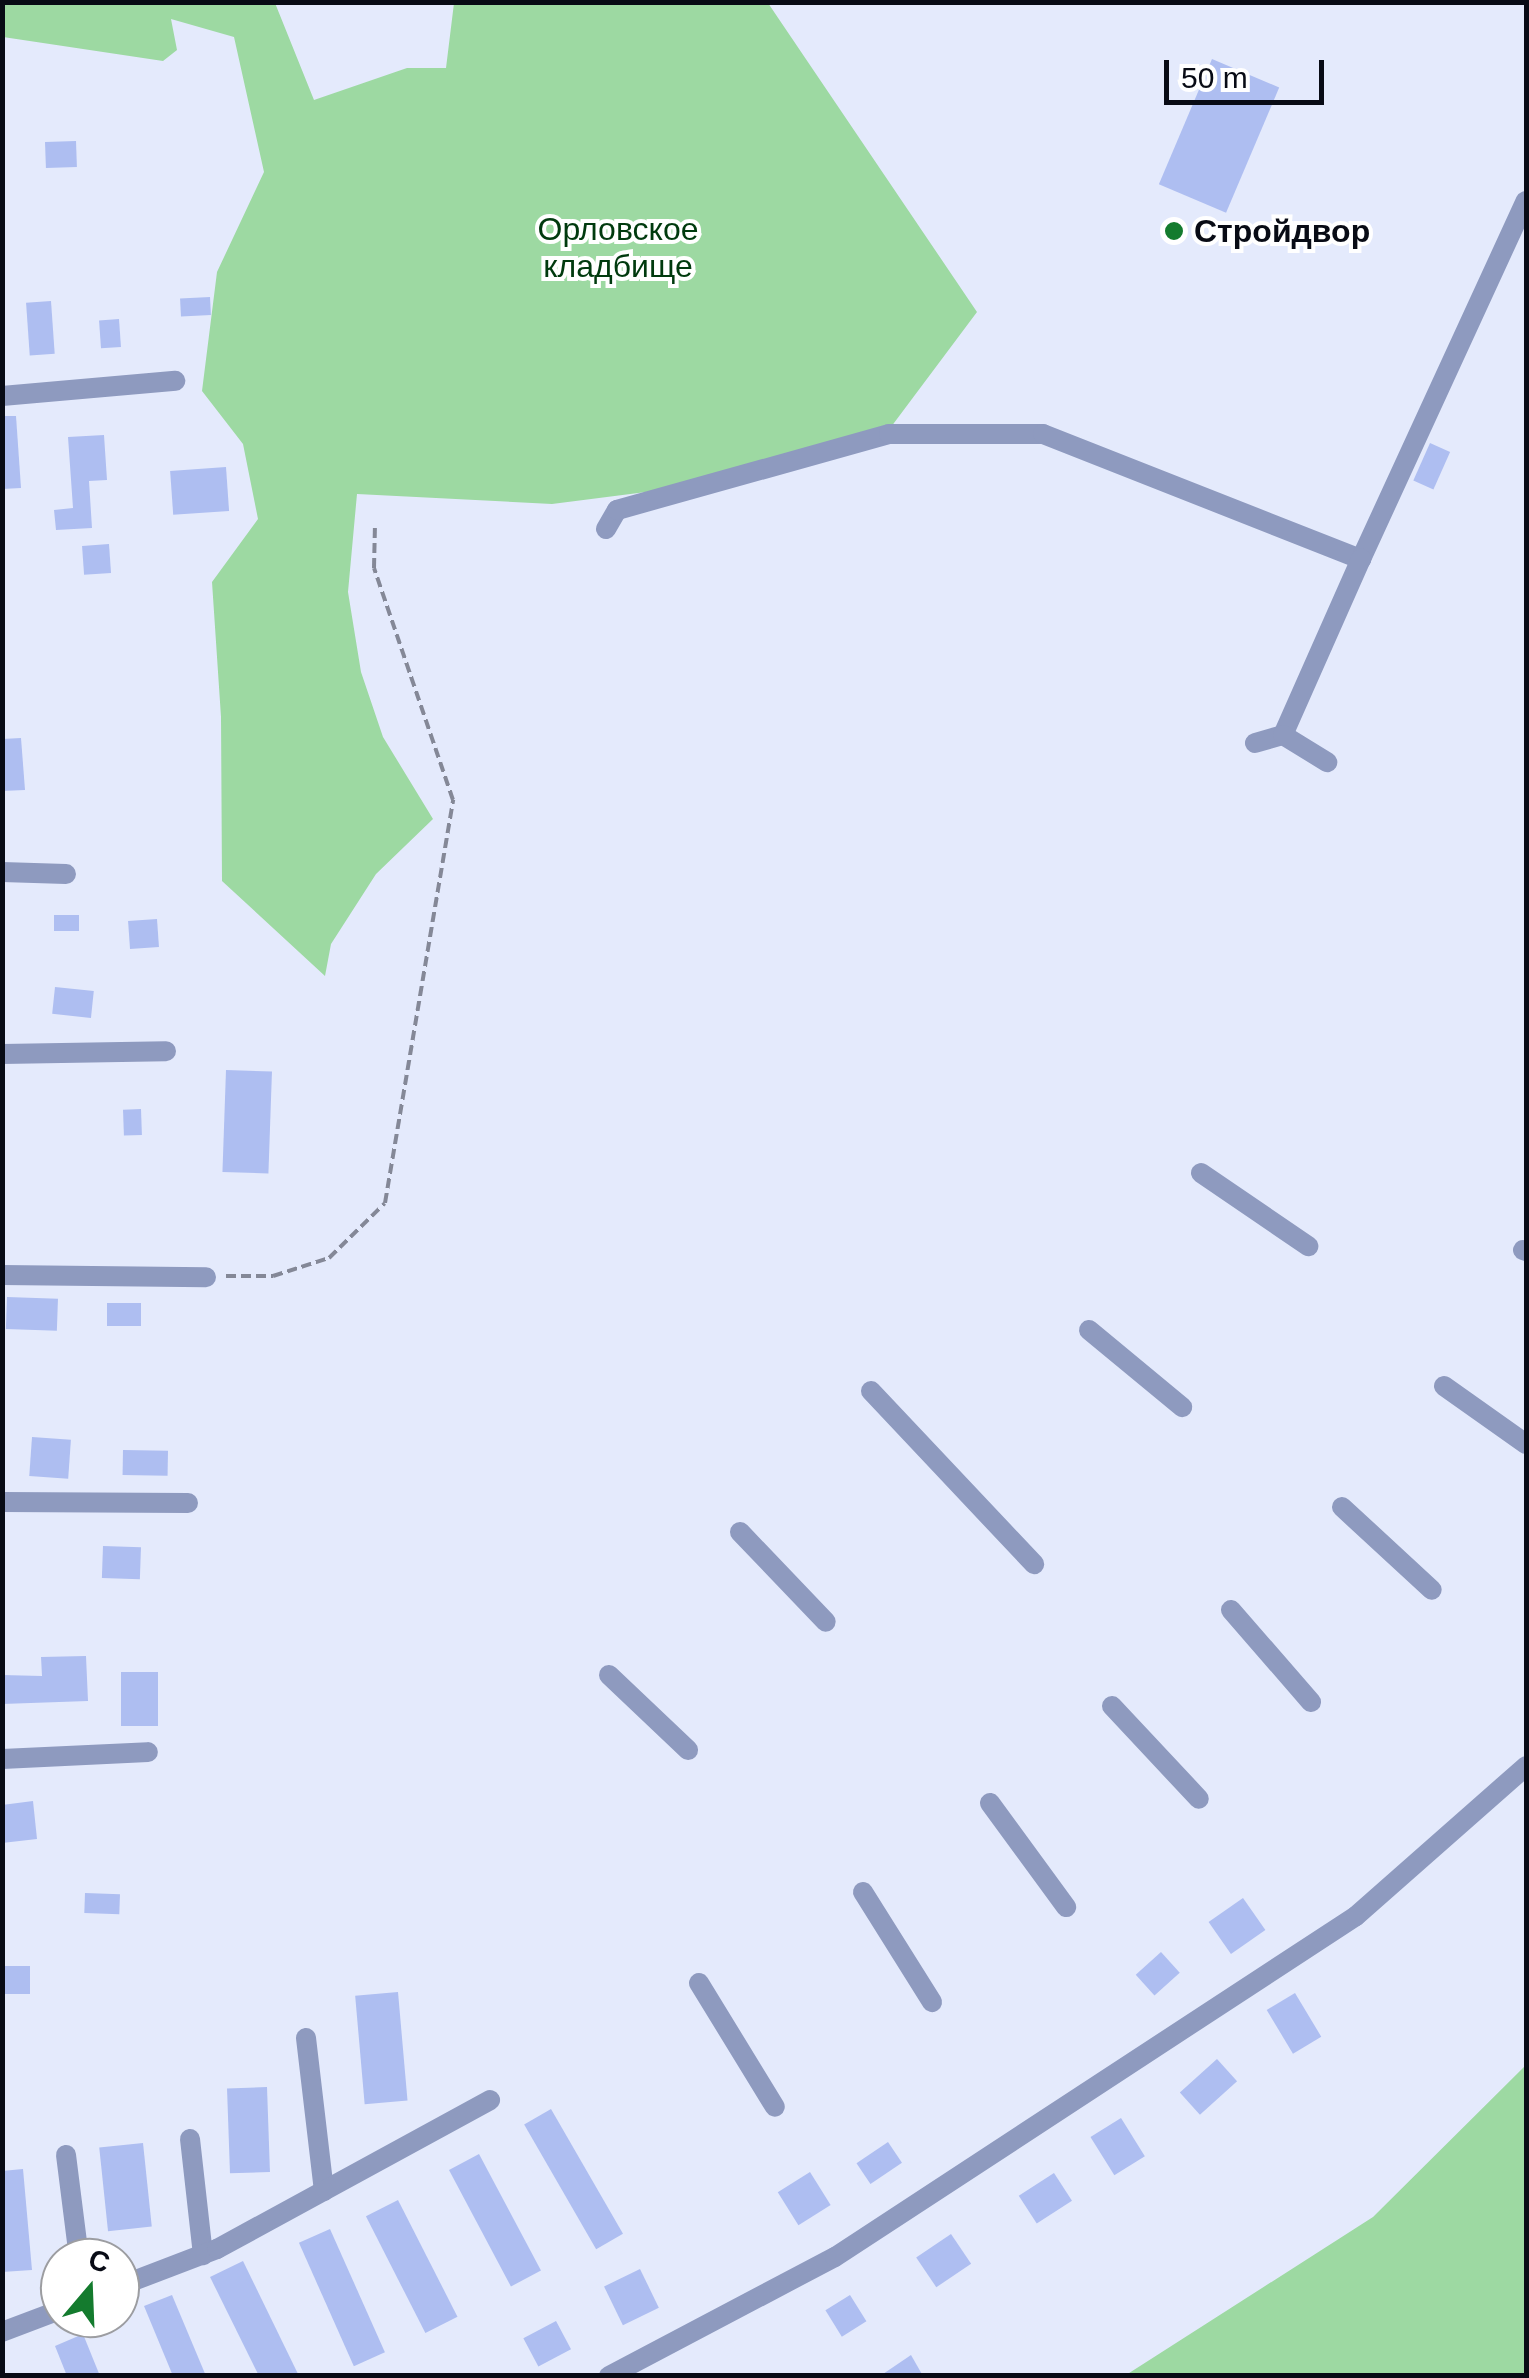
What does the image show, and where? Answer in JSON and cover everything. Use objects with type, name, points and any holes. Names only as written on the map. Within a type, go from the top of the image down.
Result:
[{"type":"street","points":[[1284,735],[1526,201]]},
{"type":"street","points":[[2,396],[175,381]]},
{"type":"street","points":[[606,529],[617,510],[890,434],[1043,434],[1361,560]]},
{"type":"street","points":[[1255,743],[1284,735],[1327,762]]},
{"type":"street","points":[[2,872],[66,874]]},
{"type":"street","points":[[2,1054],[166,1051]]},
{"type":"street","points":[[1202,1173],[1308,1246]]},
{"type":"street","points":[[2,1275],[206,1276]]},
{"type":"street","points":[[1089,1330],[1182,1407]]},
{"type":"street","points":[[1444,1386],[1526,1444]]},
{"type":"street","points":[[871,1391],[1034,1564]]},
{"type":"street","points":[[2,1502],[188,1503]]},
{"type":"street","points":[[1342,1507],[1432,1590]]},
{"type":"street","points":[[740,1532],[826,1622]]},
{"type":"street","points":[[1232,1610],[1311,1702]]},
{"type":"street","points":[[609,1675],[688,1750]]},
{"type":"street","points":[[1112,1706],[1199,1799]]},
{"type":"street","points":[[2,1759],[148,1752]]},
{"type":"street","points":[[610,2376],[835,2257],[1340,1927],[1526,1766]]},
{"type":"street","points":[[990,1803],[1066,1907]]},
{"type":"street","points":[[863,1892],[932,2002]]},
{"type":"street","points":[[699,1984],[774,2107]]},
{"type":"street","points":[[306,2038],[324,2191]]},
{"type":"street","points":[[140,2278],[203,2254],[490,2100]]},
{"type":"street","points":[[190,2138],[203,2254]]},
{"type":"street","points":[[66,2155],[76,2238]]},
{"type":"street","points":[[2,2332],[40,2318]]},
{"type":"path","points":[[206,1276],[273,1276],[329,1258],[385,1203],[453,800],[374,568],[375,523]]},
{"type":"green space","name":"Орловское кладбище","points":[[2,3],[275,3],[314,100],[407,68],[446,68],[454,3],[768,3],[977,312],[891,427],[693,486],[552,504],[357,494],[348,592],[361,672],[383,737],[433,819],[376,874],[331,944],[325,976],[222,881],[221,717],[212,582],[258,519],[243,444],[202,391],[217,272],[264,172],[234,37],[171,19],[177,50],[163,61],[3,37]]},
{"type":"green space","points":[[1526,2065],[1526,2375],[1126,2375],[1373,2217]]},
{"type":"building","points":[[1212,59],[1279,88],[1226,213],[1159,184]]},
{"type":"building","points":[[76,141],[77,167],[46,168],[45,142]]},
{"type":"building","points":[[210,297],[211,315],[181,317],[180,299]]},
{"type":"building","points":[[51,301],[55,354],[30,356],[26,303]]},
{"type":"building","points":[[119,319],[121,347],[101,348],[99,320]]},
{"type":"building","points":[[2,416],[16,416],[21,488],[2,489]]},
{"type":"building","points":[[104,435],[107,480],[89,481],[92,528],[56,530],[54,510],[73,508],[68,437]]},
{"type":"building","points":[[1430,443],[1450,452],[1433,489],[1413,480]]},
{"type":"building","points":[[226,467],[229,511],[173,515],[170,471]]},
{"type":"building","points":[[109,544],[111,573],[84,575],[82,546]]},
{"type":"building","points":[[21,738],[25,790],[2,791],[2,739]]},
{"type":"building","points":[[54,915],[79,915],[79,931],[54,931]]},
{"type":"building","points":[[157,919],[159,947],[130,949],[128,921]]},
{"type":"building","points":[[55,987],[94,991],[91,1018],[52,1014]]},
{"type":"building","points":[[226,1070],[272,1072],[268,1174],[222,1172]]},
{"type":"building","points":[[141,1109],[142,1135],[124,1136],[123,1110]]},
{"type":"building","points":[[7,1297],[58,1299],[57,1331],[6,1329]]},
{"type":"building","points":[[107,1303],[141,1303],[141,1326],[107,1326]]},
{"type":"building","points":[[32,1437],[71,1440],[68,1479],[29,1476]]},
{"type":"building","points":[[123,1450],[168,1451],[168,1476],[123,1475]]},
{"type":"building","points":[[103,1546],[141,1547],[140,1579],[102,1578]]},
{"type":"building","points":[[86,1656],[88,1701],[2,1704],[2,1675],[42,1676],[41,1657]]},
{"type":"building","points":[[121,1672],[158,1672],[158,1726],[121,1726]]},
{"type":"building","points":[[33,1801],[37,1839],[2,1843],[2,1805]]},
{"type":"building","points":[[85,1893],[120,1894],[119,1914],[84,1913]]},
{"type":"building","points":[[1243,1898],[1265,1930],[1231,1954],[1209,1922]]},
{"type":"building","points":[[1161,1952],[1180,1973],[1154,1996],[1136,1975]]},
{"type":"building","points":[[2,1966],[30,1966],[30,1994],[2,1994]]},
{"type":"building","points":[[398,1992],[407,2101],[365,2104],[355,1996]]},
{"type":"building","points":[[1295,1993],[1321,2037],[1293,2054],[1267,2010]]},
{"type":"building","points":[[1217,2059],[1237,2081],[1200,2115],[1180,2092]]},
{"type":"building","points":[[267,2087],[270,2172],[230,2173],[227,2088]]},
{"type":"building","points":[[551,2109],[623,2234],[596,2249],[524,2124]]},
{"type":"building","points":[[1121,2118],[1145,2156],[1114,2175],[1090,2137]]},
{"type":"building","points":[[888,2142],[902,2163],[870,2184],[856,2163]]},
{"type":"building","points":[[143,2143],[152,2227],[108,2231],[99,2148]]},
{"type":"building","points":[[479,2154],[541,2271],[511,2287],[449,2170]]},
{"type":"building","points":[[23,2169],[32,2270],[2,2272],[2,2171]]},
{"type":"building","points":[[810,2172],[831,2205],[798,2225],[778,2192]]},
{"type":"building","points":[[1054,2173],[1072,2201],[1037,2224],[1019,2196]]},
{"type":"building","points":[[398,2200],[457,2317],[425,2333],[366,2216]]},
{"type":"building","points":[[330,2229],[385,2352],[354,2366],[299,2243]]},
{"type":"building","points":[[951,2234],[971,2264],[936,2287],[916,2257]]},
{"type":"building","points":[[243,2261],[299,2376],[259,2376],[210,2277]]},
{"type":"building","points":[[640,2269],[659,2308],[623,2325],[604,2287]]},
{"type":"building","points":[[172,2295],[206,2376],[173,2376],[144,2306]]},
{"type":"building","points":[[850,2295],[866,2321],[842,2337],[825,2310]]},
{"type":"building","points":[[556,2321],[571,2349],[538,2367],[523,2338]]},
{"type":"building","points":[[85,2338],[100,2376],[67,2376],[55,2346]]},
{"type":"building","points":[[911,2355],[923,2376],[880,2376]]},
{"type":"place","name":"Стройдвор","points":[[1174,231]]}]
